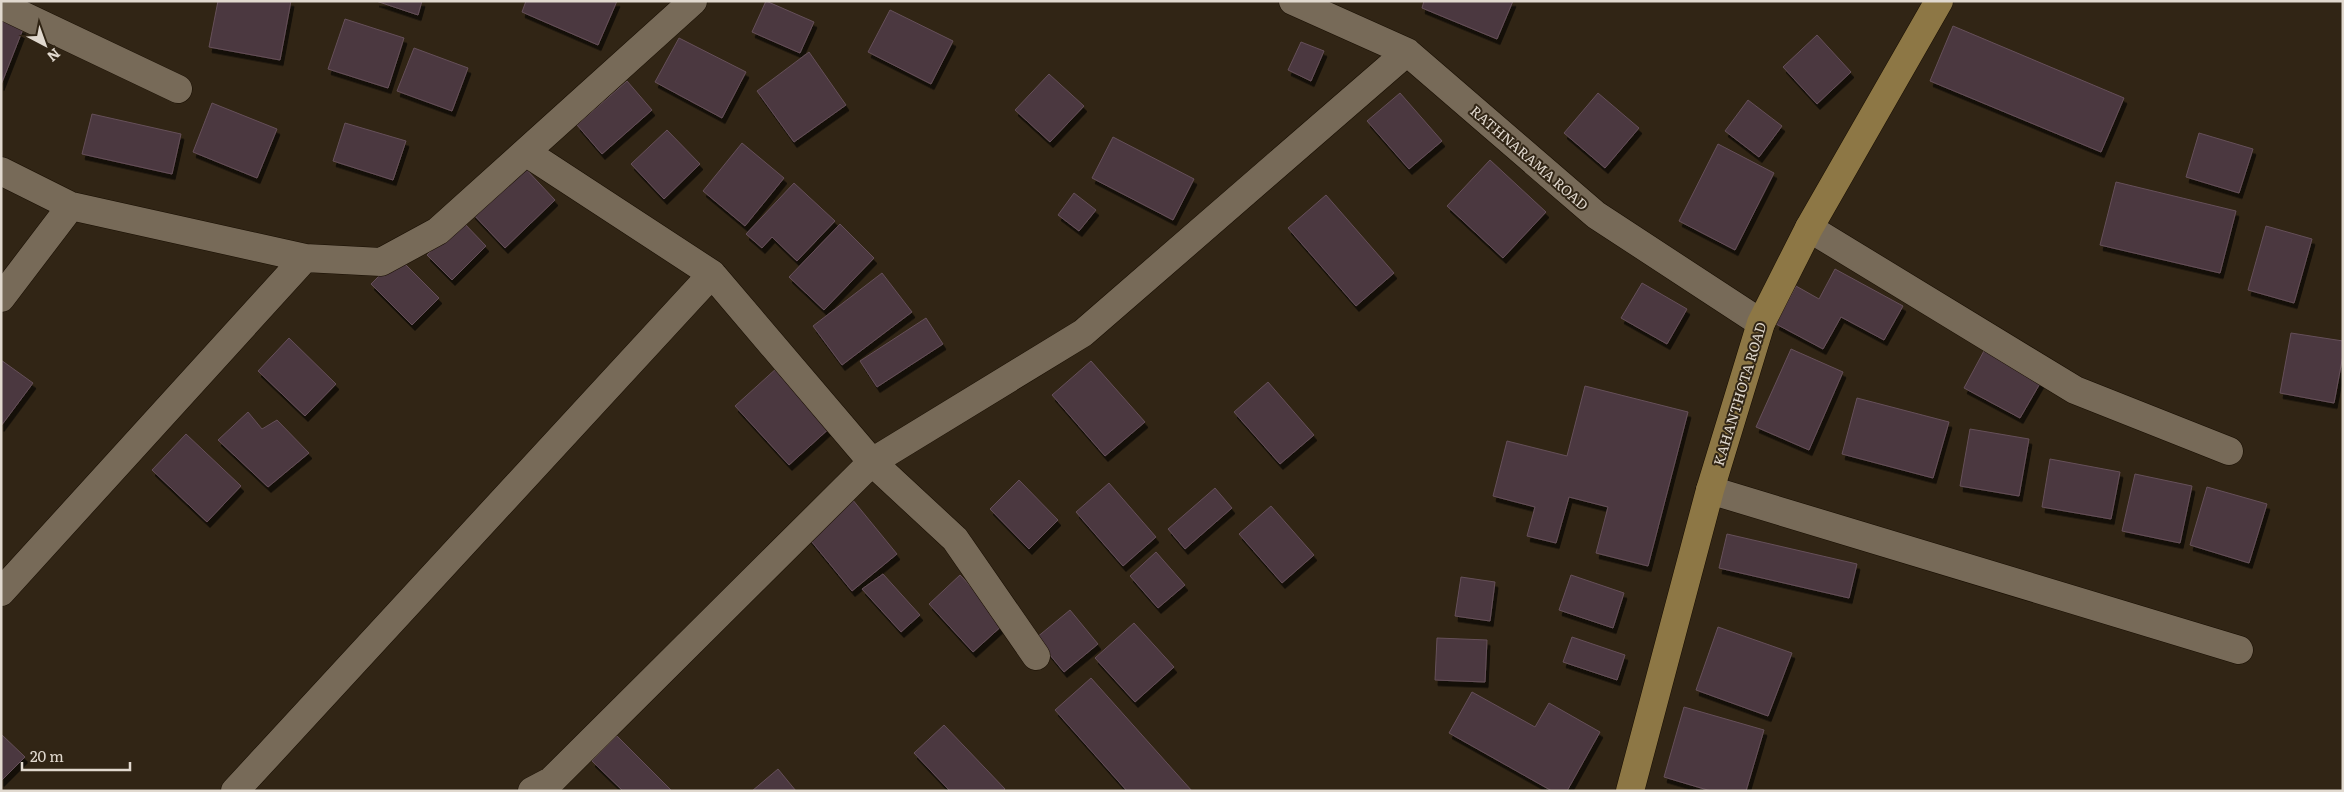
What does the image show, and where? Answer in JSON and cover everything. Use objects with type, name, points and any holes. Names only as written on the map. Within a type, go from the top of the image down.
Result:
[{"type":"main road","name":"KAHANTHOTA ROAD","points":[[1630,791],[1710,490],[1762,323],[1809,228],[1939,1]]},
{"type":"street","points":[[1,171],[71,206],[305,258],[380,262],[438,231],[527,153],[692,1]]},
{"type":"street","name":"RATHNARAMA ROAD","points":[[1293,1],[1406,52],[1596,215],[1762,323]]},
{"type":"street","points":[[1,5],[178,89]]},
{"type":"street","points":[[532,791],[550,781],[872,462],[1083,333],[1406,52]]},
{"type":"street","points":[[527,153],[712,274],[872,462],[955,539],[1036,656]]},
{"type":"street","points":[[1,298],[71,206]]},
{"type":"street","points":[[1809,228],[2075,390],[2229,451]]},
{"type":"street","points":[[1,592],[305,258]]},
{"type":"street","points":[[235,791],[712,274]]},
{"type":"street","points":[[1710,490],[2239,650]]},
{"type":"building","points":[[218,1],[291,1],[280,60],[209,47]]},
{"type":"building","points":[[376,1],[422,1],[418,15]]},
{"type":"building","points":[[526,1],[617,1],[598,45],[522,12]]},
{"type":"building","points":[[766,1],[814,22],[800,53],[752,32]]},
{"type":"building","points":[[1424,1],[1513,1],[1497,39],[1422,8]]},
{"type":"building","points":[[890,10],[953,41],[931,84],[868,52]]},
{"type":"building","points":[[345,19],[404,38],[388,88],[328,69]]},
{"type":"building","points":[[1,21],[23,29],[1,85]]},
{"type":"building","points":[[1953,26],[2124,98],[2101,152],[1930,81]]},
{"type":"building","points":[[1817,35],[1851,72],[1817,104],[1783,67]]},
{"type":"building","points":[[679,38],[746,72],[722,118],[655,82]]},
{"type":"building","points":[[1301,42],[1324,51],[1311,81],[1288,70]]},
{"type":"building","points":[[414,48],[468,68],[452,111],[397,91]]},
{"type":"building","points":[[809,52],[846,105],[794,142],[757,91]]},
{"type":"building","points":[[1049,74],[1084,106],[1050,142],[1015,110]]},
{"type":"building","points":[[627,81],[652,110],[602,154],[577,125]]},
{"type":"building","points":[[1400,93],[1442,141],[1409,169],[1367,121]]},
{"type":"building","points":[[1598,93],[1639,128],[1605,168],[1564,133]]},
{"type":"building","points":[[1748,100],[1782,126],[1759,157],[1725,131]]},
{"type":"building","points":[[212,103],[277,129],[257,178],[193,152]]},
{"type":"building","points":[[92,114],[181,134],[172,174],[82,154]]},
{"type":"building","points":[[345,123],[406,141],[393,180],[333,161]]},
{"type":"building","points":[[667,130],[700,164],[664,199],[631,164]]},
{"type":"building","points":[[2199,133],[2253,149],[2239,193],[2186,177]]},
{"type":"building","points":[[1113,137],[1194,179],[1173,220],[1092,178]]},
{"type":"building","points":[[742,143],[784,178],[745,226],[703,191]]},
{"type":"building","points":[[1718,144],[1774,173],[1735,250],[1679,221]]},
{"type":"building","points":[[1490,160],[1546,212],[1503,258],[1447,206]]},
{"type":"building","points":[[523,166],[555,200],[505,248],[472,213]]},
{"type":"building","points":[[2116,182],[2236,211],[2220,273],[2100,245]]},
{"type":"building","points":[[794,183],[835,221],[797,261],[772,237],[762,248],[746,234]]},
{"type":"building","points":[[1074,193],[1096,210],[1079,231],[1058,215]]},
{"type":"building","points":[[1326,195],[1394,273],[1356,306],[1288,228]]},
{"type":"building","points":[[462,221],[486,246],[452,280],[427,255]]},
{"type":"building","points":[[840,224],[874,258],[824,310],[789,277]]},
{"type":"building","points":[[2266,226],[2312,239],[2294,303],[2248,290]]},
{"type":"building","points":[[398,257],[439,298],[412,325],[371,284]]},
{"type":"building","points":[[1835,269],[1903,306],[1884,340],[1841,317],[1823,349],[1776,324],[1796,286],[1819,299]]},
{"type":"building","points":[[882,273],[912,312],[842,365],[813,326]]},
{"type":"building","points":[[1642,283],[1687,309],[1667,344],[1621,318]]},
{"type":"building","points":[[926,318],[943,344],[877,387],[860,361]]},
{"type":"building","points":[[2291,333],[2343,341],[2343,355],[2334,403],[2280,393]]},
{"type":"building","points":[[289,338],[336,384],[305,416],[258,371]]},
{"type":"building","points":[[1791,349],[1843,372],[1809,450],[1756,427]]},
{"type":"building","points":[[1985,349],[2042,380],[2020,418],[1964,388]]},
{"type":"building","points":[[1,360],[33,383],[1,426]]},
{"type":"building","points":[[1091,361],[1145,422],[1105,456],[1052,395]]},
{"type":"building","points":[[778,367],[832,426],[789,465],[735,406]]},
{"type":"building","points":[[1268,382],[1314,435],[1280,464],[1234,412]]},
{"type":"building","points":[[1585,386],[1688,412],[1648,566],[1596,553],[1608,507],[1569,497],[1556,543],[1527,536],[1535,507],[1493,496],[1507,441],[1567,456]]},
{"type":"building","points":[[1857,398],[1949,422],[1933,478],[1842,454]]},
{"type":"building","points":[[248,412],[262,429],[277,420],[309,453],[268,487],[218,440]]},
{"type":"building","points":[[1970,429],[2029,439],[2019,496],[1960,486]]},
{"type":"building","points":[[186,434],[241,486],[207,522],[152,470]]},
{"type":"building","points":[[2050,459],[2120,472],[2111,519],[2042,507]]},
{"type":"building","points":[[2135,474],[2192,486],[2180,543],[2122,531]]},
{"type":"building","points":[[1019,480],[1058,520],[1029,549],[990,509]]},
{"type":"building","points":[[1109,483],[1156,537],[1123,566],[1076,512]]},
{"type":"building","points":[[2207,487],[2267,504],[2249,563],[2190,545]]},
{"type":"building","points":[[1215,488],[1232,508],[1185,549],[1168,529]]},
{"type":"building","points":[[852,499],[897,554],[852,591],[807,536]]},
{"type":"building","points":[[1271,506],[1314,555],[1282,583],[1239,534]]},
{"type":"building","points":[[1727,534],[1857,564],[1849,598],[1719,568]]},
{"type":"building","points":[[1156,552],[1185,585],[1158,608],[1130,576]]},
{"type":"building","points":[[883,574],[920,615],[901,632],[862,589]]},
{"type":"building","points":[[960,575],[1005,623],[973,652],[929,604]]},
{"type":"building","points":[[1571,575],[1624,593],[1613,628],[1559,610]]},
{"type":"building","points":[[1461,577],[1495,582],[1490,621],[1455,616]]},
{"type":"building","points":[[1070,610],[1098,644],[1064,672],[1036,638]]},
{"type":"building","points":[[1134,623],[1174,667],[1135,702],[1095,658]]},
{"type":"building","points":[[1718,627],[1792,653],[1768,716],[1696,690]]},
{"type":"building","points":[[1572,637],[1625,655],[1617,680],[1563,662]]},
{"type":"building","points":[[1437,638],[1487,640],[1485,682],[1435,680]]},
{"type":"building","points":[[1091,678],[1192,791],[1127,791],[1055,710]]},
{"type":"building","points":[[1472,692],[1535,727],[1549,703],[1600,732],[1567,791],[1552,791],[1449,733]]},
{"type":"building","points":[[1684,707],[1764,730],[1746,791],[1711,791],[1664,777]]},
{"type":"building","points":[[944,725],[1005,789],[1003,791],[950,791],[914,753]]},
{"type":"building","points":[[1,734],[25,757],[1,781]]},
{"type":"building","points":[[617,736],[672,791],[623,791],[592,761]]},
{"type":"building","points":[[778,769],[796,791],[752,791]]}]
